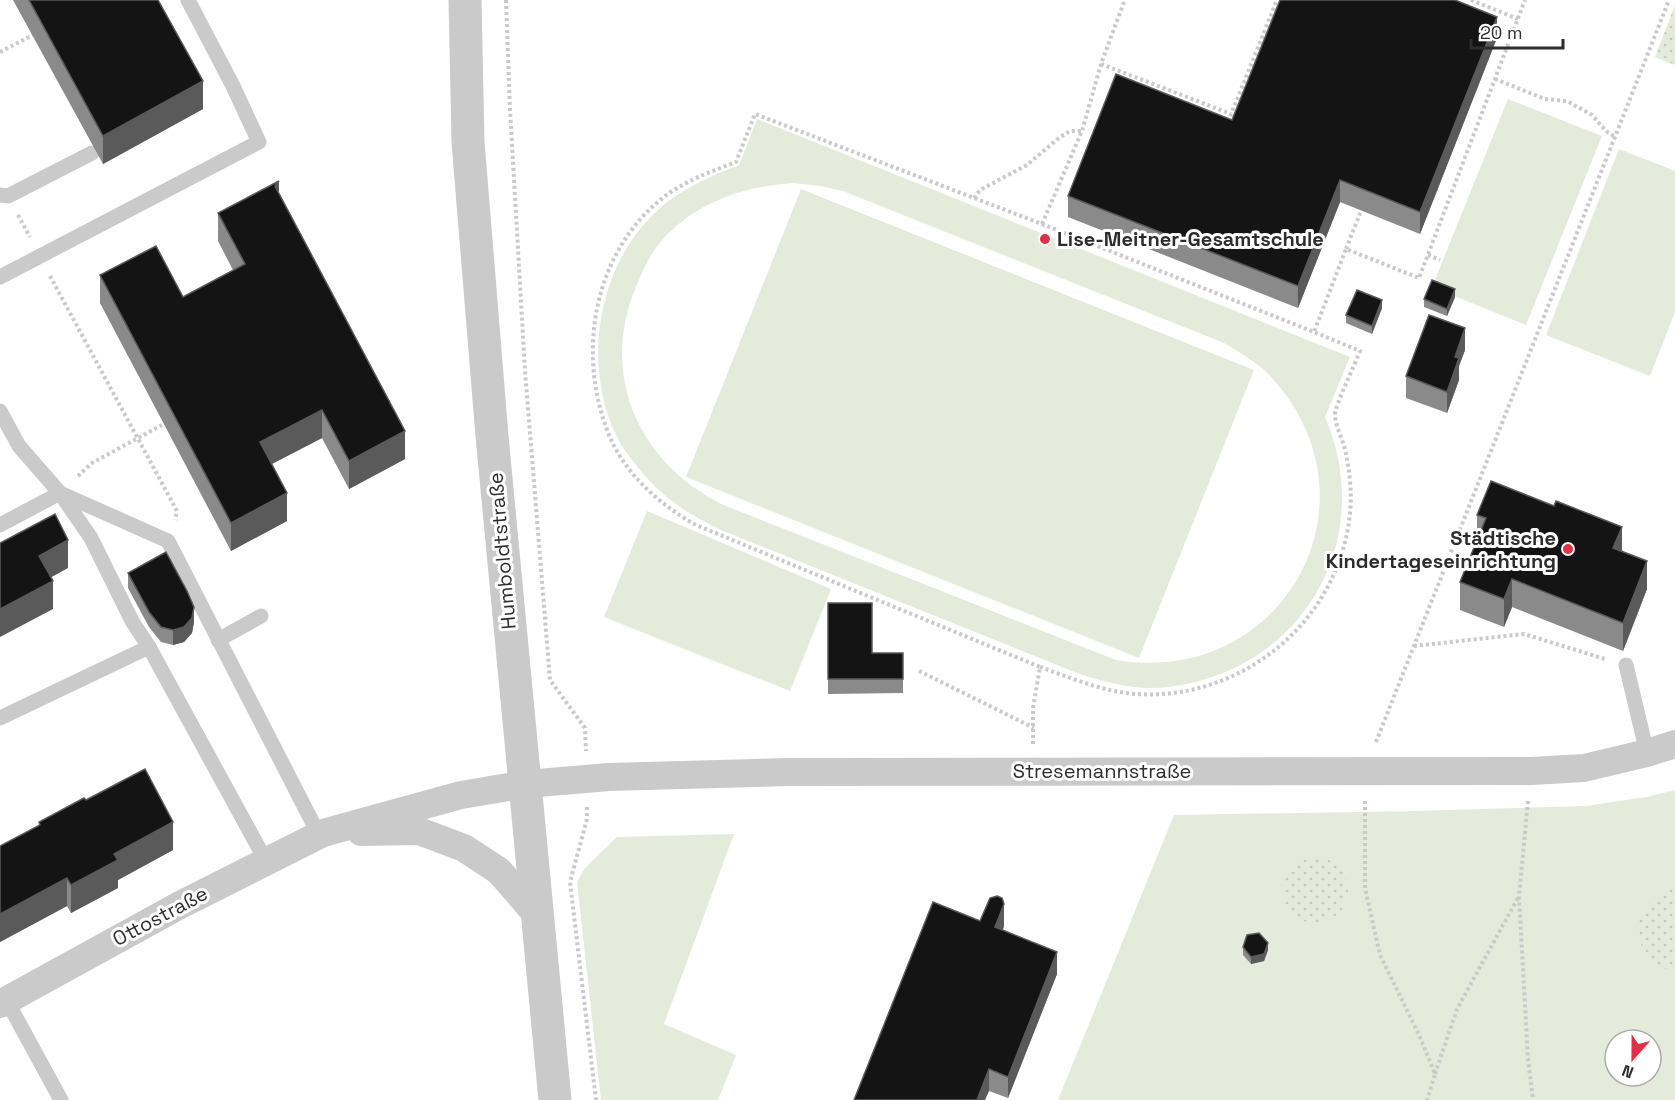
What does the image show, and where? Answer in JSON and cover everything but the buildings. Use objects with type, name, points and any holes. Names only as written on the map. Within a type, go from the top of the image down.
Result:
[{"type":"street","name":"Humboldtstraße","points":[[465,0],[470,166],[496,493],[555,1100]]},
{"type":"street","name":"Stresemannstraße","points":[[526,784],[586,779],[796,772],[1531,771],[1584,768],[1675,744]]},
{"type":"street","name":"Ottostraße","points":[[3,1002],[180,905],[321,834],[461,795],[526,784]]},
{"type":"street","name":"Ottostraße","points":[[321,834],[418,831],[464,848],[499,871],[538,916]]},
{"type":"lane","points":[[0,277],[259,142],[188,0]]},
{"type":"lane","points":[[4,195],[92,153]]},
{"type":"lane","points":[[0,411],[19,446],[60,493],[91,538],[132,621],[149,647],[267,863]]},
{"type":"lane","points":[[0,525],[60,493]]},
{"type":"lane","points":[[60,493],[168,541],[321,834]]},
{"type":"lane","points":[[218,640],[261,616]]},
{"type":"lane","points":[[0,718],[149,647]]},
{"type":"lane","points":[[1626,665],[1647,753]]},
{"type":"lane","points":[[3,1002],[61,1100]]},
{"type":"path","points":[[506,0],[525,370],[550,680],[585,728],[587,819],[570,882],[596,1100]]},
{"type":"path","points":[[1225,130],[1277,0]]},
{"type":"path","points":[[1471,0],[1518,19]]},
{"type":"path","points":[[1346,249],[1419,278],[1525,0]]},
{"type":"path","points":[[1435,1074],[1420,1037],[1380,955],[1365,888],[1365,771],[1669,0]]},
{"type":"path","points":[[1042,224],[1082,131],[1101,64],[1124,1]]},
{"type":"path","points":[[0,52],[33,35]]},
{"type":"path","points":[[1101,64],[1231,114]]},
{"type":"path","points":[[1496,79],[1545,99],[1567,101],[1592,115],[1606,131],[1615,136]]},
{"type":"path","points":[[755,114],[974,198],[1360,351],[1335,414],[1346,454],[1350,481],[1350,512],[1345,544],[1337,568],[1309,617],[1272,654],[1223,681],[1183,693],[1157,695],[1118,692],[1084,682],[696,525],[678,515],[645,488],[625,463],[609,436],[594,378],[591,346],[599,296],[623,243],[641,218],[660,200],[680,187],[711,171],[736,162],[755,114]]},
{"type":"path","points":[[974,198],[980,190],[1027,165],[1060,137],[1070,131],[1082,131]]},
{"type":"path","points":[[4,195],[40,257],[177,511],[168,541]]},
{"type":"path","points":[[1314,332],[1361,211]]},
{"type":"path","points":[[1428,255],[1440,260]]},
{"type":"path","points":[[60,493],[92,463],[162,425]]},
{"type":"path","points":[[1414,646],[1524,634],[1626,665]]},
{"type":"path","points":[[1032,771],[1033,708],[1040,666]]},
{"type":"path","points":[[919,671],[1034,728]]},
{"type":"path","points":[[1531,771],[1519,896],[1528,1059],[1533,1100]]},
{"type":"path","points":[[1427,1100],[1457,1009],[1519,896]]},
{"type":"green space","points":[[1675,5],[1675,65],[1655,57]]},
{"type":"green space","points":[[1508,99],[1602,136],[1526,325],[1432,287]]},
{"type":"green space","points":[[757,119],[1350,357],[1325,417],[1339,464],[1342,509],[1334,553],[1317,592],[1291,627],[1257,656],[1215,676],[1157,688],[1114,683],[1082,675],[721,530],[672,502],[642,473],[623,448],[608,414],[600,383],[598,351],[601,319],[609,287],[621,258],[638,231],[660,208],[678,194],[739,165]],"holes":[[[793,183],[843,191],[1224,343],[1267,373],[1305,427],[1319,479],[1316,530],[1299,577],[1268,616],[1226,645],[1175,661],[1116,660],[726,506],[696,489],[671,468],[650,443],[635,415],[625,385],[622,354],[625,321],[636,287],[647,264],[655,249],[672,230],[713,202],[760,187]]]},
{"type":"green space","points":[[1619,149],[1675,171],[1675,312],[1650,376],[1546,335]]},
{"type":"green space","points":[[801,189],[1254,370],[1139,658],[686,477]]},
{"type":"green space","points":[[647,511],[831,589],[790,691],[604,617]]},
{"type":"green space","points":[[1675,790],[1675,1100],[1058,1100],[1174,815],[1586,806]]},
{"type":"green space","points":[[734,834],[664,1024],[736,1055],[718,1100],[601,1100],[577,882],[585,868],[617,837]]},
{"type":"green space","points":[[1315,857],[1328,860],[1338,867],[1345,877],[1348,890],[1345,903],[1338,913],[1328,920],[1315,923],[1302,920],[1292,913],[1285,903],[1282,890],[1285,877],[1292,867],[1302,860]]},
{"type":"green space","points":[[1675,888],[1675,972],[1658,964],[1647,954],[1640,942],[1638,930],[1640,917],[1646,906],[1657,896]]},
{"type":"place","name":"Lise-Meitner-Gesamtschule","points":[[1045,239]]},
{"type":"place","name":"Städtische Kindertageseinrichtung","points":[[1568,549]]}]
